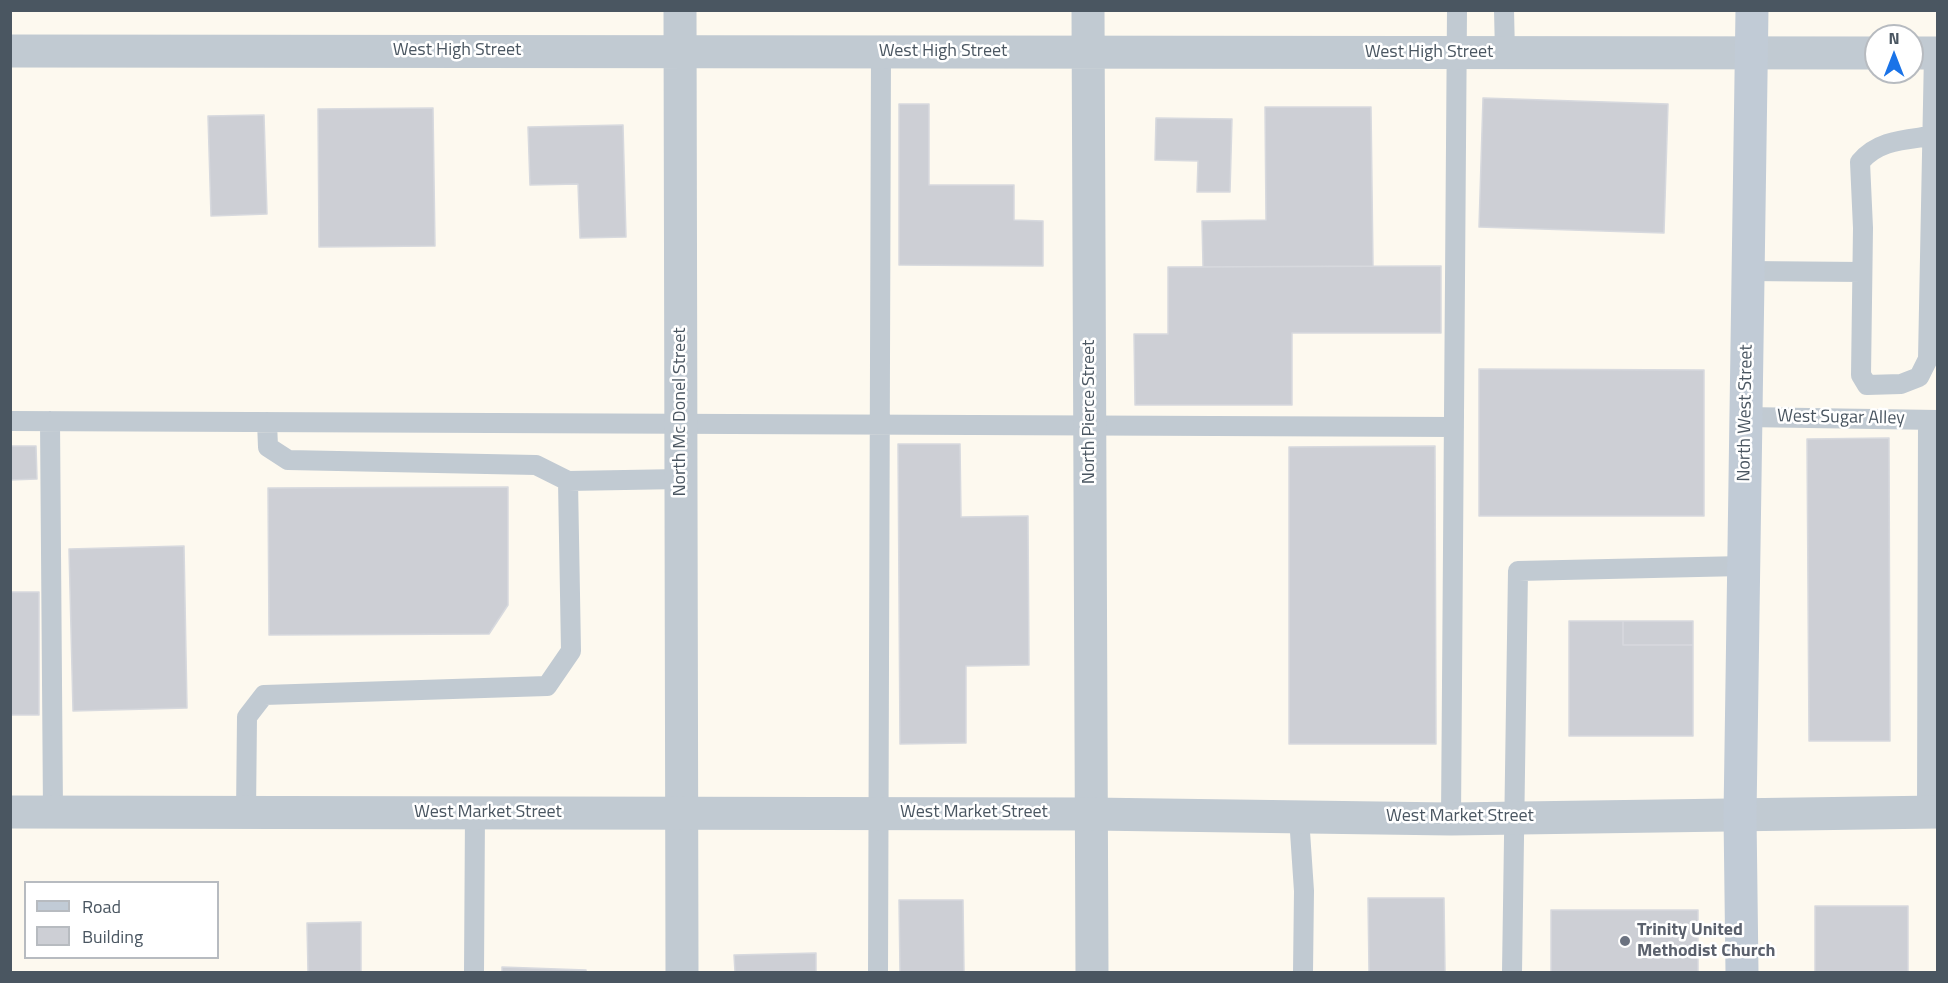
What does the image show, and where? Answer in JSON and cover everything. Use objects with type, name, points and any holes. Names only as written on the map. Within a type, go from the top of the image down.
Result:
[{"type":"main road","name":"North West Street","points":[[1742,972],[1740,815],[1752,10]]},
{"type":"street","name":"North Mc Donel Street","points":[[680,10],[682,972]]},
{"type":"street","name":"North Pierce Street","points":[[1088,10],[1092,972]]},
{"type":"street","name":"West High Street","points":[[10,51],[1864,53]]},
{"type":"street","name":"West Market Street","points":[[10,812],[1091,814],[1451,819],[1932,813]]},
{"type":"lane","points":[[1451,819],[1457,10]]},
{"type":"lane","points":[[1504,10],[1505,53]]},
{"type":"lane","points":[[878,972],[881,52]]},
{"type":"lane","points":[[1928,53],[1931,136],[1928,359],[1919,377],[1900,384],[1867,386],[1861,375],[1860,162],[1869,150],[1890,143],[1931,136]]},
{"type":"lane","points":[[1748,271],[1862,272]]},
{"type":"lane","name":"West Sugar Alley","points":[[1745,417],[1933,420]]},
{"type":"lane","points":[[1932,813],[1933,420]]},
{"type":"lane","points":[[10,421],[1454,427]]},
{"type":"lane","points":[[50,421],[53,812]]},
{"type":"lane","points":[[267,422],[268,447],[288,460],[536,465],[568,481],[681,479]]},
{"type":"lane","points":[[246,813],[247,717],[264,694],[547,686],[571,651],[568,481]]},
{"type":"lane","points":[[1512,972],[1518,571],[1743,566]]},
{"type":"lane","points":[[474,972],[475,813]]},
{"type":"lane","points":[[1299,817],[1304,891],[1304,972]]},
{"type":"shaded area","points":[[11,11],[1937,11],[1937,972],[11,972]]},
{"type":"building","points":[[1483,98],[1668,104],[1664,233],[1479,227]]},
{"type":"building","points":[[899,104],[929,104],[929,185],[1014,185],[1014,220],[1043,221],[1043,266],[899,265]]},
{"type":"building","points":[[1265,107],[1371,107],[1373,266],[1203,267],[1202,221],[1266,220]]},
{"type":"building","points":[[433,108],[435,246],[319,247],[318,109]]},
{"type":"building","points":[[264,115],[267,214],[211,216],[208,116]]},
{"type":"building","points":[[1156,118],[1232,119],[1230,192],[1197,192],[1198,161],[1155,160]]},
{"type":"building","points":[[623,125],[626,237],[580,238],[578,184],[530,185],[528,127]]},
{"type":"building","points":[[1441,266],[1441,333],[1292,333],[1292,405],[1135,405],[1134,334],[1168,334],[1168,267]]},
{"type":"building","points":[[1479,369],[1704,370],[1704,516],[1479,516]]},
{"type":"building","points":[[1889,438],[1890,741],[1809,741],[1807,439]]},
{"type":"building","points":[[898,444],[960,444],[961,517],[1028,516],[1029,665],[966,666],[966,743],[900,744]]},
{"type":"building","points":[[10,446],[36,446],[37,479],[10,480]]},
{"type":"building","points":[[1435,446],[1436,744],[1289,744],[1289,447]]},
{"type":"building","points":[[508,487],[508,605],[489,634],[269,635],[268,488]]},
{"type":"building","points":[[184,546],[187,708],[73,711],[69,549]]},
{"type":"building","points":[[10,592],[39,592],[39,715],[10,715]]},
{"type":"building","points":[[1569,621],[1623,621],[1623,645],[1693,645],[1693,736],[1569,736]]},
{"type":"building","points":[[1623,621],[1693,621],[1693,645],[1623,645]]},
{"type":"building","points":[[1368,898],[1444,898],[1445,972],[1369,972]]},
{"type":"building","points":[[899,900],[963,900],[964,972],[900,972]]},
{"type":"building","points":[[1815,906],[1908,906],[1908,972],[1815,972]]},
{"type":"building","name":"Trinity United Methodist Church","points":[[1551,910],[1698,910],[1698,972],[1551,972]]},
{"type":"building","points":[[361,922],[361,972],[308,972],[307,923]]},
{"type":"building","points":[[816,953],[816,972],[735,972],[734,955]]},
{"type":"building","points":[[502,967],[586,970],[586,972],[502,972]]},
{"type":"place","name":"Trinity United Methodist Church","points":[[1625,941]]}]
